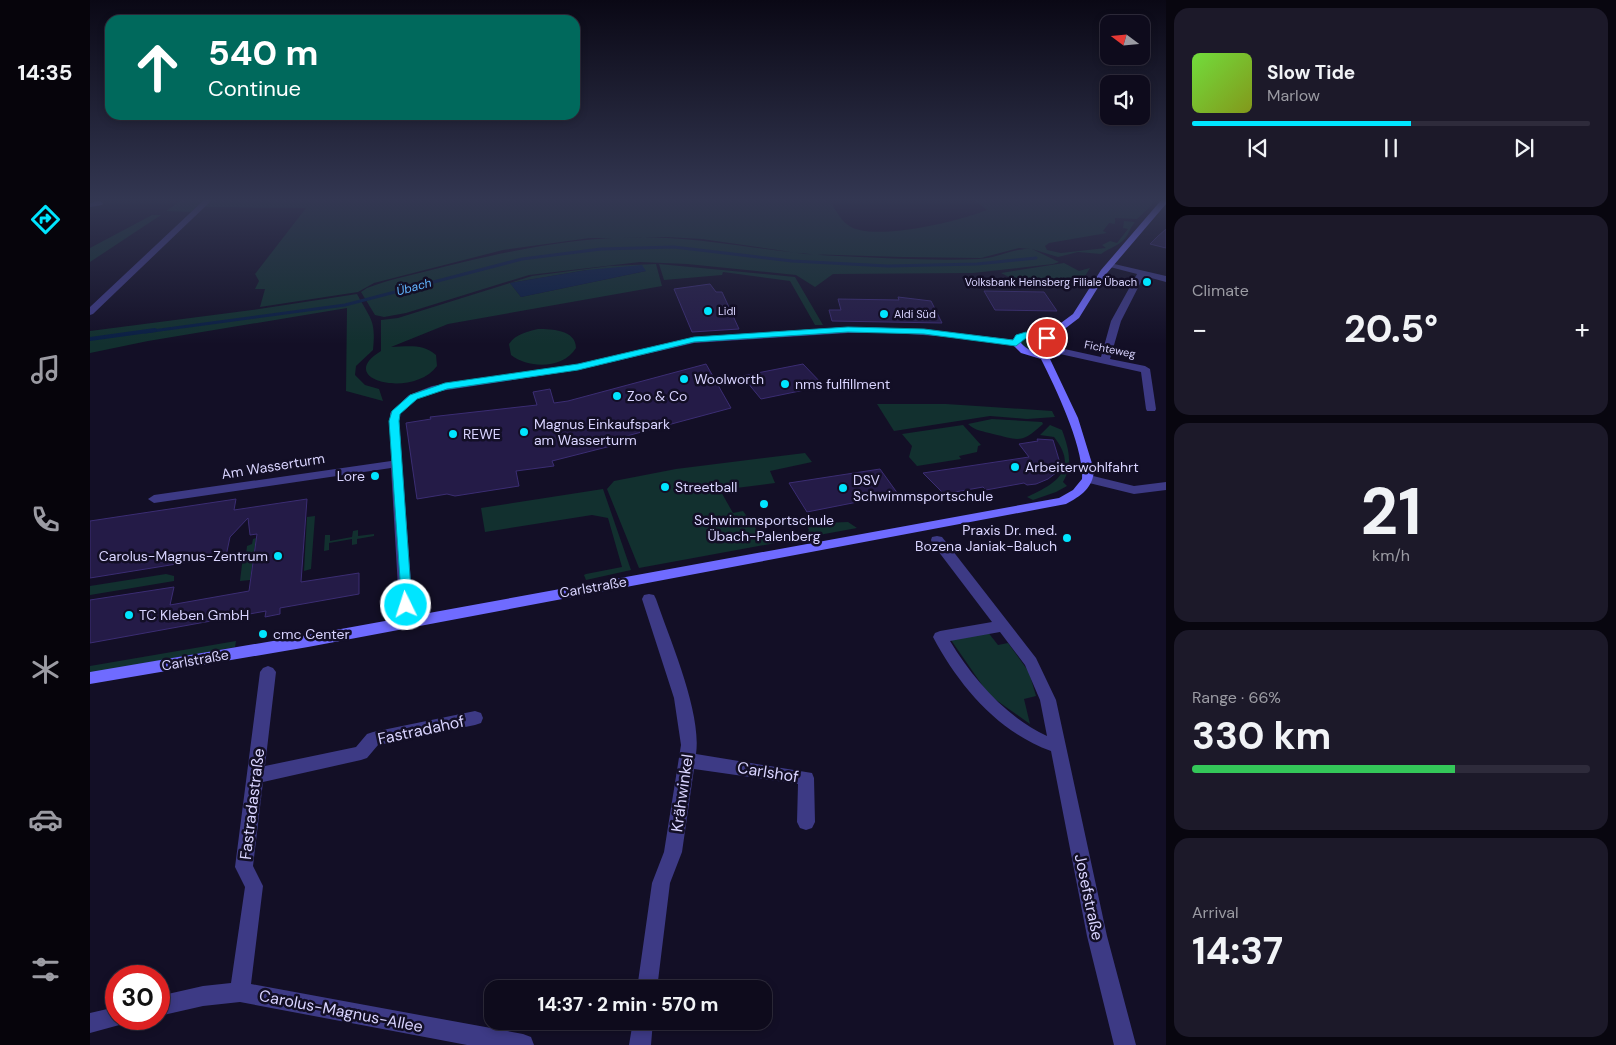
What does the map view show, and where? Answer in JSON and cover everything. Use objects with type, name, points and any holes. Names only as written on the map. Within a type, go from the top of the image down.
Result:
[{"type":"main road","points":[[1047,338],[1076,316],[1104,272],[1127,247]]},
{"type":"main road","points":[[1026,335],[1047,338],[1059,345],[1060,351],[1053,356],[1026,352],[1016,343],[1019,337],[1026,335]]},
{"type":"main road","points":[[1044,356],[1084,451],[1089,467],[1089,479]]},
{"type":"main road","name":"Carlstraße","points":[[90,678],[407,622],[1062,501],[1079,492],[1089,479]]},
{"type":"street","points":[[90,312],[159,247]]},
{"type":"street","points":[[1112,265],[1166,279]]},
{"type":"street","points":[[1105,360],[1116,321],[1142,272]]},
{"type":"street","points":[[407,622],[395,413],[413,397],[445,386],[578,367],[694,340],[848,330],[895,330],[950,334],[1016,343]]},
{"type":"street","name":"Fichteweg","points":[[1060,351],[1130,365],[1146,371],[1151,409]]},
{"type":"street","name":"Am Wasserturm","points":[[154,499],[397,464]]},
{"type":"street","points":[[1089,479],[1134,490],[1166,486]]},
{"type":"street","name":"Josefstraße","points":[[937,540],[1031,662],[1048,700],[1099,944],[1125,1045]]},
{"type":"street","name":"Krähwinkel","points":[[648,980],[661,883],[673,852],[689,745],[682,698],[649,599]]},
{"type":"street","points":[[1003,626],[940,637],[965,678],[979,694],[1026,733],[1045,744],[1058,747]]},
{"type":"street","name":"Fastradastraße","points":[[240,992],[254,886],[244,867],[268,672]]},
{"type":"street","name":"Fastradahof","points":[[256,776],[361,753],[373,739],[475,718]]},
{"type":"street","name":"Carlshof","points":[[686,760],[806,778],[806,822]]},
{"type":"street","name":"Carolus-Magnus-Allee","points":[[170,1004],[203,996],[240,992],[522,1045]]},
{"type":"street","points":[[90,1023],[105,1020]]},
{"type":"street","points":[[640,1045],[642,1030]]},
{"type":"green space","points":[[92,247],[113,247],[90,262],[90,248]]},
{"type":"green space","points":[[276,247],[526,247],[503,250],[374,283],[358,292],[260,307],[265,289],[255,289],[259,281],[255,274]]},
{"type":"green space","points":[[747,247],[795,253],[754,247],[1045,247],[1047,250],[1061,253],[1113,247],[1101,254],[1078,252],[1058,257],[1032,249],[1059,262],[973,273],[833,274],[815,287],[796,275],[687,264],[640,262],[529,275],[406,313],[384,317],[375,315],[361,292],[377,284],[397,278],[529,248]],"holes":[[[1019,248],[1030,249],[986,258],[962,260],[811,254],[981,258]]]},
{"type":"green space","points":[[1064,263],[1079,271],[1090,268],[1079,286],[1039,285],[1018,281],[1001,273]]},
{"type":"green space","points":[[656,264],[662,286],[448,324],[391,347],[420,347],[436,355],[437,366],[426,376],[411,382],[382,382],[371,377],[366,370],[369,361],[381,351],[381,320],[398,318],[532,276],[609,266]],"holes":[[[587,270],[646,271],[521,297],[510,283]]]},
{"type":"green space","points":[[659,264],[795,277],[823,325],[815,325],[790,281],[723,272],[722,275],[664,280]]},
{"type":"green space","points":[[357,294],[371,320],[374,340],[373,350],[356,366],[355,375],[365,385],[379,389],[383,401],[346,391],[347,308],[148,341],[90,353],[90,331]]},
{"type":"green space","points":[[538,329],[556,330],[568,334],[575,342],[576,348],[563,360],[545,365],[527,363],[511,355],[509,344],[515,338]]},
{"type":"green space","points":[[1028,338],[1044,339],[1054,347],[1054,351],[1039,354],[1027,349],[1020,342]]},
{"type":"green space","points":[[877,404],[946,404],[1052,411],[1055,417],[1027,419],[990,416],[894,431]]},
{"type":"green space","points":[[992,419],[1042,422],[1043,424],[1030,435],[1014,439],[979,430],[968,424]]},
{"type":"green space","points":[[963,425],[981,445],[978,446],[977,452],[959,456],[961,459],[917,466],[909,457],[912,446],[902,434]]},
{"type":"green space","points":[[1050,425],[1062,430],[1067,444],[1069,463],[1063,482],[1067,486],[1033,500],[1027,497],[1055,481],[1064,467],[1065,458],[1054,437],[1040,435]]},
{"type":"green space","points":[[805,453],[812,462],[770,471],[775,483],[720,490],[733,513],[743,511],[765,541],[805,535],[809,530],[805,522],[808,520],[824,523],[848,522],[857,528],[639,568],[607,489],[614,481],[676,469]]},
{"type":"green space","points":[[603,489],[631,570],[586,580],[584,575],[586,574],[622,567],[608,518],[592,515],[485,532],[481,508]]},
{"type":"green space","points":[[315,516],[311,569],[304,571],[307,517]]},
{"type":"green space","points":[[358,530],[358,536],[374,534],[374,536],[357,539],[357,544],[352,545],[352,539],[329,543],[329,550],[324,551],[325,535],[330,535],[330,541],[352,537],[353,531]]},
{"type":"green space","points":[[256,538],[250,580],[240,581],[243,556],[246,555],[247,546],[252,544],[253,539]]},
{"type":"green space","points":[[166,574],[174,576],[174,581],[90,595],[90,586]]},
{"type":"green space","points":[[987,631],[998,645],[1008,643],[1029,672],[1036,696],[1024,699],[1030,724],[989,695],[951,640]]},
{"type":"green space","points":[[236,641],[235,647],[90,673],[90,666]]},
{"type":"water","points":[[642,265],[646,271],[521,297],[510,283],[587,270]]},
{"type":"building","name":"Lidl","points":[[710,284],[716,292],[722,292],[739,329],[692,332],[674,289]]},
{"type":"building","points":[[984,291],[1044,292],[1057,311],[995,310]]},
{"type":"building","name":"Aldi Süd","points":[[898,297],[931,301],[942,323],[832,321],[829,310],[841,310],[838,299],[899,300]]},
{"type":"building","name":"Magnus Einkaufspark am Wasserturm","points":[[706,364],[731,408],[608,441],[611,446],[552,461],[554,466],[516,471],[519,486],[455,496],[447,494],[417,499],[406,423],[431,419],[430,417],[537,405],[533,392],[550,389],[554,403],[568,401]]},
{"type":"building","name":"nms fulfillment","points":[[803,364],[824,386],[761,399],[742,376]]},
{"type":"building","name":"Arbeiterwohlfahrt","points":[[1037,439],[1053,440],[1060,463],[1057,472],[1048,479],[1036,484],[1027,485],[1024,483],[986,490],[983,487],[944,494],[923,473],[1029,457],[1019,444],[1038,441]]},
{"type":"building","name":"DSV Schwimmsportschule","points":[[880,469],[898,494],[807,512],[789,483]]},
{"type":"building","points":[[236,499],[234,510],[307,499],[301,582],[359,573],[359,594],[280,608],[280,614],[265,617],[266,611],[90,643],[90,600],[174,587],[170,605],[249,591],[257,534],[250,535],[248,518],[230,537],[226,556],[90,578],[90,521]]},
{"type":"waterway","name":"Übach","points":[[145,332],[345,305],[522,259],[601,249],[674,247],[792,261],[888,266],[977,264],[1036,258]]},
{"type":"waterway","name":"Übach","points":[[90,339],[155,330]]},
{"type":"place","name":"Volksbank Heinsberg Filiale Übach","points":[[1147,282]]},
{"type":"place","name":"Lidl","points":[[708,311]]},
{"type":"place","name":"Aldi Süd","points":[[884,314]]},
{"type":"place","name":"Woolworth","points":[[684,379]]},
{"type":"place","name":"nms fulfillment","points":[[785,384]]},
{"type":"place","name":"Zoo & Co","points":[[617,396]]},
{"type":"place","name":"Magnus Einkaufspark am Wasserturm","points":[[524,432]]},
{"type":"place","name":"REWE","points":[[453,434]]},
{"type":"place","name":"Arbeiterwohlfahrt","points":[[1015,467]]},
{"type":"place","name":"Lore","points":[[375,476]]},
{"type":"place","name":"Streetball","points":[[665,487]]},
{"type":"place","name":"DSV Schwimmsportschule","points":[[843,488]]},
{"type":"place","name":"Schwimmsportschule Übach-Palenberg","points":[[764,504]]},
{"type":"place","name":"Praxis Dr. med. Bozena Janiak-Baluch","points":[[1067,538]]},
{"type":"place","name":"Carolus-Magnus-Zentrum","points":[[278,556]]},
{"type":"place","name":"TC Kleben GmbH","points":[[129,615]]},
{"type":"place","name":"cmc Center","points":[[263,634]]},
{"type":"route","points":[[406,605],[394,421],[395,413],[413,397],[445,386],[531,376],[694,340],[848,330],[924,331],[1016,343],[1019,337],[1026,335],[1047,338]]}]
